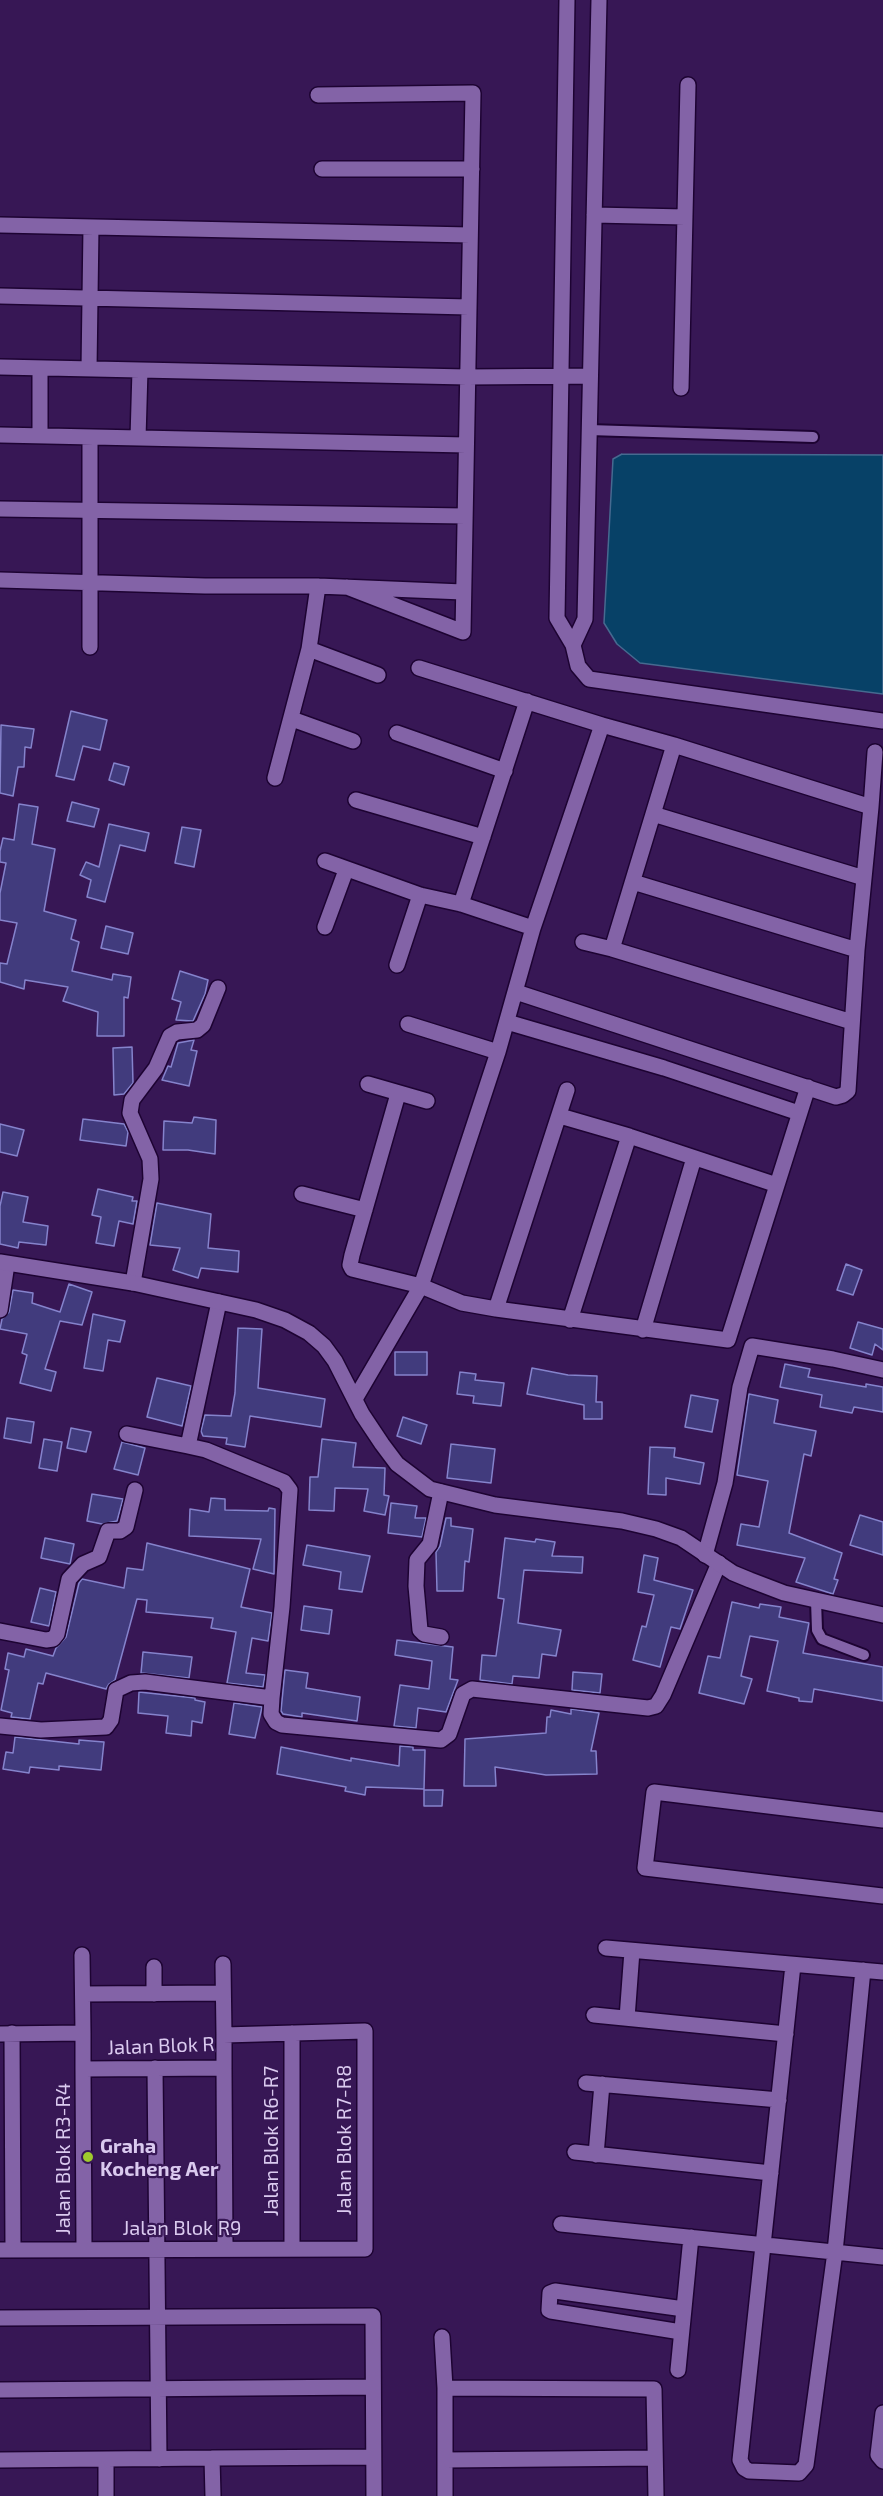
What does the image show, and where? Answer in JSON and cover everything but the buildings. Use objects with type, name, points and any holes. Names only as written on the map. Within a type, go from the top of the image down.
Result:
[{"type":"street","points":[[567,0],[559,377],[557,618],[573,645],[578,666],[588,679],[883,721]]},
{"type":"street","points":[[573,645],[585,620],[599,0]]},
{"type":"street","points":[[681,388],[688,85]]},
{"type":"street","points":[[318,95],[473,93],[463,632],[347,587]]},
{"type":"street","points":[[321,169],[472,169]]},
{"type":"street","points":[[594,215],[685,217]]},
{"type":"street","points":[[0,225],[470,235]]},
{"type":"street","points":[[89,369],[91,227]]},
{"type":"street","points":[[0,296],[469,307]]},
{"type":"street","points":[[0,367],[468,377],[590,376]]},
{"type":"street","points":[[40,368],[40,436]]},
{"type":"street","points":[[138,438],[140,370]]},
{"type":"street","points":[[0,435],[466,445]]},
{"type":"street","points":[[90,437],[90,646]]},
{"type":"street","points":[[0,509],[465,516]]},
{"type":"street","points":[[0,580],[89,584],[318,586],[463,592]]},
{"type":"street","points":[[275,778],[309,649],[318,586]]},
{"type":"street","points":[[309,649],[378,675]]},
{"type":"street","points":[[419,668],[870,807]]},
{"type":"street","points":[[460,904],[527,701]]},
{"type":"street","points":[[292,719],[353,741]]},
{"type":"street","points":[[355,1399],[421,1286],[498,1052],[533,928],[602,725]]},
{"type":"street","points":[[397,734],[505,771]]},
{"type":"street","points":[[612,949],[674,745]]},
{"type":"street","points":[[516,992],[836,1097],[848,1091],[857,950],[875,752]]},
{"type":"street","points":[[356,800],[483,837]]},
{"type":"street","points":[[653,814],[864,878]]},
{"type":"street","points":[[325,861],[420,895],[460,904],[533,928]]},
{"type":"street","points":[[325,927],[346,870]]},
{"type":"street","points":[[633,882],[857,950]]},
{"type":"street","points":[[398,965],[420,895]]},
{"type":"street","points":[[583,942],[852,1022]]},
{"type":"street","points":[[133,1282],[151,1179],[150,1159],[130,1113],[132,1100],[156,1068],[170,1036],[177,1032],[197,1030],[203,1025],[218,988]]},
{"type":"street","points":[[507,1022],[664,1068],[799,1113]]},
{"type":"street","points":[[408,1024],[498,1052]]},
{"type":"street","points":[[368,1084],[428,1101]]},
{"type":"street","points":[[728,1340],[808,1087]]},
{"type":"street","points":[[496,1309],[567,1090]]},
{"type":"street","points":[[398,1094],[350,1265],[352,1269],[421,1286],[462,1303],[570,1320],[728,1340],[883,1370]]},
{"type":"street","points":[[560,1116],[629,1136],[777,1185]]},
{"type":"street","points":[[570,1320],[629,1136]]},
{"type":"street","points":[[643,1330],[694,1158]]},
{"type":"street","points":[[302,1194],[365,1210]]},
{"type":"street","points":[[0,1310],[4,1263],[133,1282],[285,1320],[309,1333],[324,1346],[335,1361],[382,1444],[397,1464],[422,1484],[441,1492],[495,1505],[622,1521],[656,1529],[681,1538],[733,1573],[750,1581],[784,1593],[883,1615]]},
{"type":"street","points":[[188,1446],[219,1302]]},
{"type":"street","points":[[705,1555],[725,1483],[740,1387],[752,1346]]},
{"type":"street","points":[[127,1434],[206,1450],[284,1482],[290,1490],[282,1607],[272,1698],[273,1719],[282,1725],[437,1740],[446,1737],[463,1694],[472,1689],[656,1706],[663,1695],[719,1563]]},
{"type":"street","points":[[0,1631],[46,1640],[53,1639],[57,1635],[69,1579],[83,1564],[99,1557],[108,1531],[120,1531],[126,1527],[135,1490]]},
{"type":"street","points":[[441,1492],[430,1544],[417,1560],[416,1586],[420,1630],[424,1634],[441,1637]]},
{"type":"street","points":[[0,1726],[41,1730],[102,1729],[110,1724],[116,1690],[131,1683],[145,1682],[272,1698]]},
{"type":"street","points":[[883,1820],[654,1792],[645,1868],[883,1896]]},
{"type":"street","points":[[606,1948],[883,1972]]},
{"type":"street","points":[[627,2018],[632,1951]]},
{"type":"street","points":[[82,1955],[83,2033]]},
{"type":"street","points":[[223,1964],[224,2035]]},
{"type":"street","points":[[793,1965],[740,2460],[742,2466],[749,2471],[799,2473],[805,2467],[835,2252],[863,1970]]},
{"type":"street","points":[[154,1967],[154,1994]]},
{"type":"street","points":[[83,1994],[224,1993]]},
{"type":"street","points":[[594,2015],[786,2034]]},
{"type":"street","name":"Jalan Blok R","points":[[6,2033],[83,2033],[83,2069],[224,2068],[224,2035],[364,2031]]},
{"type":"street","name":"Jalan Blok R7-R8","points":[[364,2031],[365,2249]]},
{"type":"street","points":[[6,2033],[7,2250]]},
{"type":"street","name":"Jalan Blok R6-R7","points":[[292,2033],[292,2249]]},
{"type":"street","points":[[155,2068],[159,2459]]},
{"type":"street","points":[[224,2068],[225,2249]]},
{"type":"street","name":"Jalan Blok R3-R4","points":[[83,2069],[84,2249]]},
{"type":"street","points":[[596,2155],[594,2083],[779,2100]]},
{"type":"street","points":[[575,2152],[771,2173]]},
{"type":"street","points":[[561,2224],[883,2257]]},
{"type":"street","points":[[678,2370],[691,2238]]},
{"type":"street","name":"Jalan Blok R9","points":[[7,2250],[365,2249]]},
{"type":"street","points":[[681,2332],[551,2311],[549,2310],[550,2294],[555,2291],[684,2309]]},
{"type":"street","points":[[0,2318],[373,2316],[374,2496]]},
{"type":"street","points":[[442,2337],[445,2388],[445,2496]]},
{"type":"street","points":[[0,2390],[373,2387]]},
{"type":"street","points":[[445,2388],[654,2389],[656,2496]]},
{"type":"street","points":[[883,2413],[878,2455],[883,2461]]},
{"type":"street","points":[[0,2460],[373,2457]]},
{"type":"street","points":[[212,2458],[213,2496]]},
{"type":"street","points":[[445,2460],[654,2458]]},
{"type":"street","points":[[106,2459],[106,2496]]},
{"type":"lane","points":[[589,430],[813,437]]},
{"type":"lane","points":[[816,1600],[817,1630],[822,1639],[864,1655]]},
{"type":"water","points":[[622,454],[883,455],[883,694],[640,663],[617,644],[604,623],[613,459]]},
{"type":"place","name":"Graha Kocheng Aer","points":[[88,2157]]}]
